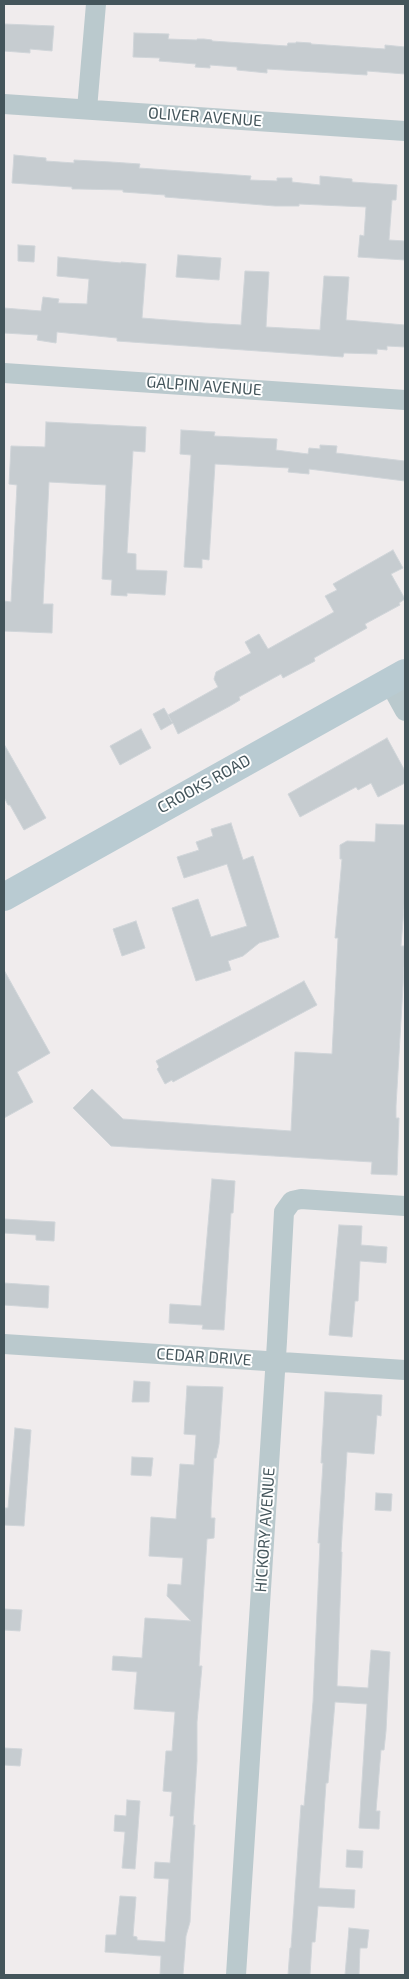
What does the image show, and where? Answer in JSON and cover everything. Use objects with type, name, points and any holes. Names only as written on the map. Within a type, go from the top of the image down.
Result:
[{"type":"main road","name":"CROOKS ROAD","points":[[4,897],[397,678]]},
{"type":"street","points":[[87,109],[96,4]]},
{"type":"street","name":"OLIVER AVENUE","points":[[4,104],[405,131]]},
{"type":"street","name":"GALPIN AVENUE","points":[[4,373],[405,400]]},
{"type":"street","points":[[397,678],[405,711]]},
{"type":"street","name":"HICKORY AVENUE","points":[[236,1975],[284,1212],[292,1201],[301,1199],[405,1206]]},
{"type":"street","name":"CEDAR DRIVE","points":[[4,1344],[405,1370]]},
{"type":"building","points":[[4,24],[54,26],[52,51],[30,49],[30,53],[4,51]]},
{"type":"building","points":[[134,33],[169,34],[168,39],[204,39],[287,46],[288,43],[296,42],[385,49],[385,45],[405,47],[405,74],[367,71],[367,75],[267,69],[267,73],[237,70],[237,67],[210,65],[210,68],[195,67],[196,64],[159,61],[160,58],[133,57]]},
{"type":"building","points":[[14,155],[46,158],[46,161],[74,163],[74,160],[140,164],[139,168],[251,176],[250,180],[277,181],[277,178],[292,178],[292,182],[320,185],[320,176],[352,179],[352,182],[397,185],[396,200],[392,200],[389,240],[405,241],[405,260],[358,257],[360,235],[364,236],[366,207],[299,204],[299,206],[275,206],[165,197],[165,195],[123,192],[123,190],[72,189],[72,187],[12,183]]},
{"type":"building","points":[[18,245],[35,246],[34,262],[18,261]]},
{"type":"building","points":[[178,255],[221,258],[219,280],[176,277]]},
{"type":"building","points":[[58,257],[146,264],[142,318],[204,323],[241,325],[245,271],[269,272],[266,327],[320,330],[324,276],[349,277],[346,320],[405,325],[405,347],[387,346],[387,350],[377,349],[377,354],[344,353],[343,357],[117,341],[117,338],[57,332],[56,343],[37,340],[38,335],[4,333],[4,308],[41,311],[43,297],[59,299],[58,303],[87,304],[89,279],[57,276]]},
{"type":"building","points":[[46,422],[146,427],[145,452],[133,451],[127,553],[136,554],[136,570],[167,571],[165,595],[127,593],[127,596],[111,595],[112,580],[102,579],[106,485],[49,482],[43,604],[53,604],[52,633],[4,631],[4,601],[11,602],[17,485],[9,484],[11,446],[45,447]]},
{"type":"building","points":[[181,430],[215,432],[214,436],[277,439],[276,450],[308,454],[309,448],[320,449],[320,445],[337,446],[336,453],[405,461],[405,481],[309,469],[309,474],[288,472],[289,468],[215,464],[209,560],[202,559],[202,568],[184,567],[191,455],[180,454]]},
{"type":"building","points":[[393,550],[403,568],[391,574],[405,599],[399,603],[400,605],[365,624],[367,628],[314,658],[315,661],[283,678],[281,674],[239,697],[240,700],[230,706],[178,734],[173,723],[161,730],[153,714],[164,708],[168,715],[218,687],[214,679],[216,672],[251,653],[245,642],[259,634],[268,649],[334,612],[325,596],[337,590],[333,584]]},
{"type":"building","points":[[141,729],[151,748],[120,765],[110,746]]},
{"type":"building","points":[[387,738],[405,771],[405,783],[378,797],[371,783],[358,790],[356,787],[300,817],[288,794]]},
{"type":"building","points":[[4,744],[46,818],[24,830],[4,797]]},
{"type":"building","points":[[231,823],[243,860],[253,856],[279,937],[259,943],[243,956],[228,961],[231,970],[196,981],[172,908],[198,899],[211,937],[247,926],[227,864],[184,878],[177,857],[199,850],[196,842],[213,836],[211,829]]},
{"type":"building","points":[[376,824],[405,825],[405,896],[401,946],[405,946],[396,1106],[396,1118],[399,1118],[397,1175],[371,1174],[372,1162],[111,1146],[73,1108],[92,1089],[123,1119],[291,1131],[295,1052],[332,1054],[338,938],[335,938],[342,859],[340,859],[340,845],[347,841],[375,842]]},
{"type":"building","points":[[136,921],[145,948],[122,956],[113,929]]},
{"type":"building","points":[[4,970],[50,1053],[17,1072],[33,1102],[4,1118]]},
{"type":"building","points":[[304,981],[317,1005],[173,1082],[172,1080],[165,1084],[157,1069],[159,1067],[156,1061]]},
{"type":"building","points":[[212,1179],[235,1181],[233,1213],[231,1213],[224,1330],[202,1329],[203,1325],[169,1323],[170,1304],[201,1306]]},
{"type":"building","points":[[4,1219],[55,1222],[54,1241],[36,1240],[36,1235],[4,1233]]},
{"type":"building","points":[[339,1225],[362,1226],[361,1245],[387,1247],[386,1263],[360,1261],[358,1301],[355,1301],[352,1337],[329,1335]]},
{"type":"building","points":[[4,1283],[49,1286],[48,1308],[4,1305]]},
{"type":"building","points":[[134,1381],[150,1382],[149,1402],[132,1402]]},
{"type":"building","points":[[187,1386],[223,1387],[219,1444],[216,1458],[214,1458],[211,1508],[211,1518],[215,1518],[214,1538],[207,1539],[199,1666],[202,1666],[197,1722],[197,1761],[193,1825],[195,1825],[190,1922],[186,1936],[183,1975],[170,1975],[160,1974],[161,1956],[105,1952],[106,1935],[116,1935],[120,1896],[136,1897],[133,1936],[137,1937],[137,1940],[165,1942],[169,1879],[154,1878],[155,1862],[170,1863],[174,1816],[170,1816],[172,1792],[163,1791],[166,1751],[172,1751],[175,1712],[134,1709],[137,1672],[112,1670],[113,1656],[142,1658],[145,1618],[191,1621],[167,1596],[168,1584],[181,1585],[183,1558],[149,1556],[151,1517],[176,1519],[180,1464],[194,1465],[196,1435],[184,1434]]},
{"type":"building","points":[[325,1392],[382,1395],[381,1416],[377,1415],[374,1454],[347,1452],[341,1552],[337,1686],[368,1688],[371,1650],[390,1652],[386,1731],[384,1750],[381,1750],[376,1811],[380,1811],[379,1829],[359,1828],[367,1704],[335,1702],[328,1783],[326,1783],[319,1888],[355,1890],[354,1908],[318,1906],[315,1942],[312,1942],[310,1975],[288,1975],[301,1805],[304,1806],[313,1702]]},
{"type":"building","points":[[15,1428],[31,1430],[24,1526],[4,1525],[5,1508],[8,1508]]},
{"type":"building","points":[[132,1457],[153,1458],[151,1476],[131,1475]]},
{"type":"building","points":[[376,1493],[392,1494],[391,1511],[375,1510]]},
{"type":"building","points":[[4,1609],[22,1610],[20,1631],[4,1630]]},
{"type":"building","points":[[4,1748],[22,1749],[20,1766],[4,1765]]},
{"type":"building","points":[[127,1800],[140,1801],[135,1869],[122,1868],[125,1832],[114,1831],[115,1815],[126,1816]]},
{"type":"building","points":[[347,1850],[363,1851],[362,1868],[346,1867]]},
{"type":"building","points":[[349,1928],[369,1930],[367,1948],[360,1948],[359,1975],[345,1975]]}]
